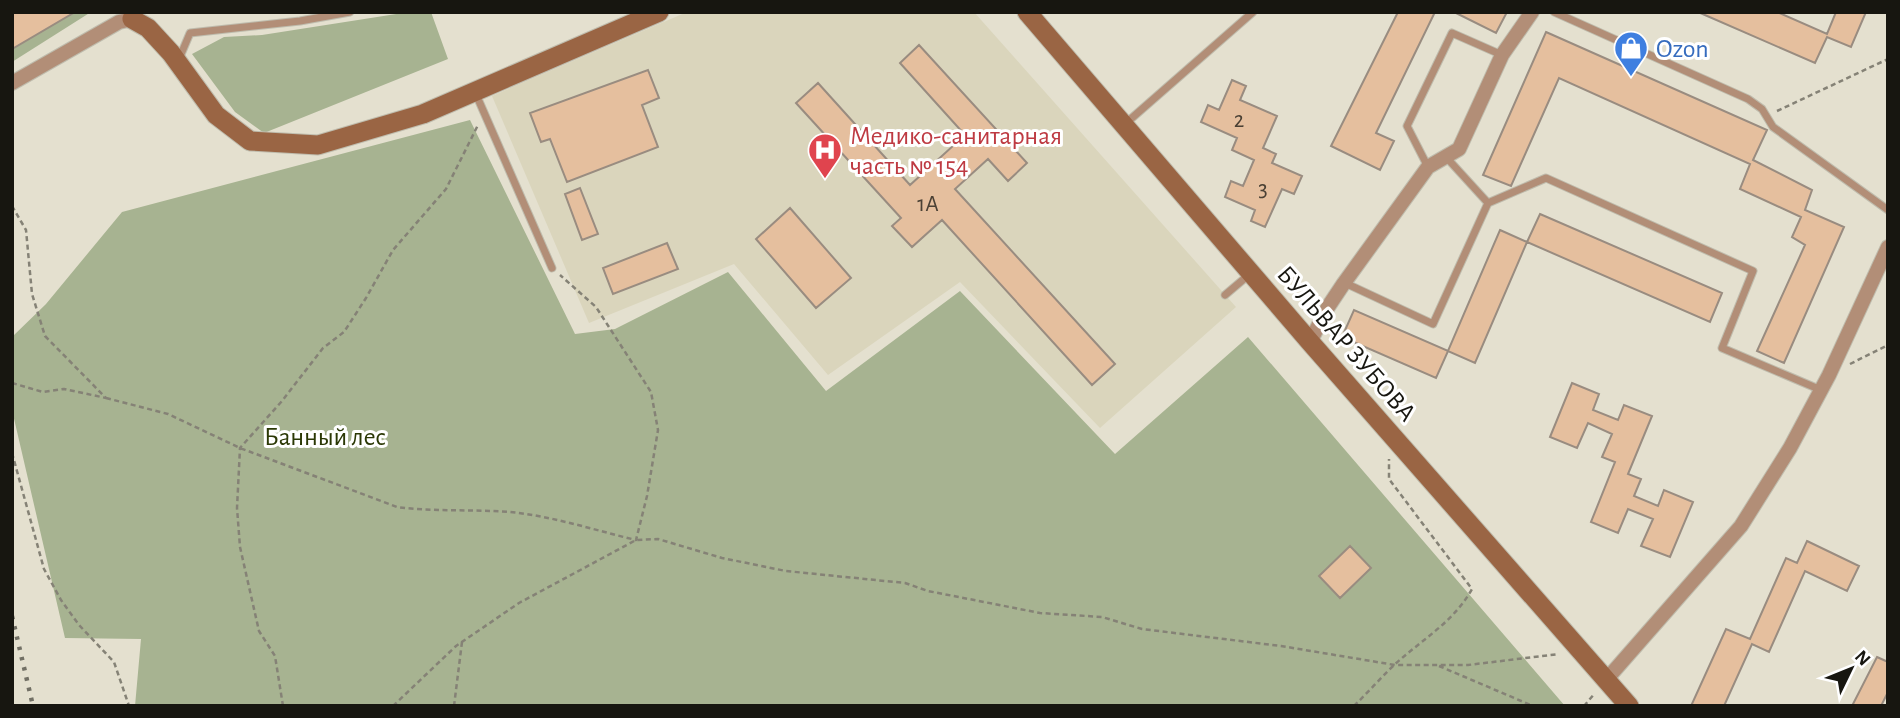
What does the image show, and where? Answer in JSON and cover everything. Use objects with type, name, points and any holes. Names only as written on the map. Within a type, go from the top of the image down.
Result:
[{"type":"street","points":[[12,83],[119,22],[136,16],[178,62],[216,115],[250,141],[318,145],[423,114],[659,12]]},
{"type":"street","name":"БУЛЬВАР ЗУБОВА","points":[[1027,12],[1310,342],[1629,706]]},
{"type":"street","points":[[1310,342],[1344,283],[1428,167],[1459,149],[1502,55],[1532,12]]},
{"type":"street","points":[[1606,680],[1741,526],[1790,448],[1829,375],[1888,247]]},
{"type":"lane","points":[[178,62],[190,33],[300,21],[350,12]]},
{"type":"lane","points":[[1125,124],[1253,12]]},
{"type":"lane","points":[[1554,12],[1748,99],[1762,108],[1773,127],[1888,210]]},
{"type":"lane","points":[[1428,167],[1406,126],[1452,33],[1502,55]]},
{"type":"lane","points":[[475,92],[552,268]]},
{"type":"lane","points":[[1446,156],[1488,203]]},
{"type":"lane","points":[[1344,283],[1433,324],[1488,203],[1546,178],[1753,271],[1722,348],[1821,390]]},
{"type":"lane","points":[[1225,295],[1251,273]]},
{"type":"path","points":[[1766,116],[1888,60]]},
{"type":"path","points":[[283,706],[275,656],[259,631],[240,547],[237,508],[240,448],[282,401],[323,348],[344,332],[393,250],[446,188],[484,113]]},
{"type":"path","points":[[12,206],[26,230],[32,294],[45,336],[106,398]]},
{"type":"path","points":[[393,706],[462,642],[519,604],[636,540],[647,496],[658,430],[652,392],[596,307],[552,268]]},
{"type":"path","points":[[1829,375],[1888,345]]},
{"type":"path","points":[[12,383],[43,392],[64,389],[168,414],[240,448],[397,507],[424,511],[461,509],[513,513],[636,540],[658,539],[722,558],[786,571],[905,583],[928,591],[1040,612],[1102,617],[1142,629],[1281,646],[1395,665],[1468,665],[1581,651]]},
{"type":"path","points":[[1354,706],[1395,665],[1434,635],[1462,607],[1472,589],[1389,479],[1389,451]]},
{"type":"path","points":[[12,453],[44,569],[79,625],[114,662],[129,706]]},
{"type":"path","points":[[454,706],[462,642]]},
{"type":"path","points":[[1435,665],[1532,706]]},
{"type":"shaded area","name":"Медико-санитарная часть № 154","points":[[687,12],[974,12],[1236,307],[1100,428],[960,282],[828,375],[734,264],[589,323],[492,96]]},
{"type":"green space","points":[[12,12],[91,12],[12,62]]},
{"type":"green space","points":[[409,12],[431,12],[448,59],[264,133],[235,112],[192,54],[224,37],[262,35]]},
{"type":"green space","name":"Банный лес","points":[[470,120],[575,334],[615,329],[728,272],[826,391],[960,291],[1115,454],[1248,337],[1565,706],[135,706],[141,639],[65,638],[12,410],[12,337],[46,304],[122,212]]},
{"type":"building","points":[[12,12],[75,12],[12,49]]},
{"type":"building","points":[[1398,12],[1435,12],[1376,133],[1394,141],[1380,170],[1331,146]]},
{"type":"building","points":[[1454,12],[1507,12],[1496,33]]},
{"type":"building","points":[[1698,12],[1777,12],[1827,34],[1836,12],[1866,12],[1851,47],[1827,37],[1815,63]]},
{"type":"building","points":[[1546,32],[1767,130],[1753,160],[1812,190],[1805,210],[1844,227],[1784,363],[1757,351],[1805,245],[1792,237],[1801,217],[1740,189],[1750,164],[1559,78],[1511,186],[1483,175]]},
{"type":"building","points":[[919,45],[1027,163],[1008,181],[988,159],[955,189],[1115,364],[1092,385],[942,220],[912,247],[892,226],[901,218],[796,103],[818,83],[910,185],[965,135],[900,63]]},
{"type":"building","points":[[648,70],[659,98],[642,105],[658,147],[567,182],[550,139],[541,142],[530,113]]},
{"type":"building","points":[[1232,80],[1246,86],[1240,100],[1277,116],[1263,148],[1276,154],[1272,163],[1302,176],[1294,194],[1282,189],[1265,227],[1251,221],[1255,210],[1225,197],[1231,181],[1243,186],[1254,160],[1232,150],[1237,138],[1201,122],[1208,105],[1219,110]]},
{"type":"building","points":[[580,188],[598,234],[582,240],[565,194]]},
{"type":"building","points":[[790,208],[851,278],[816,308],[756,239]]},
{"type":"building","points":[[1540,214],[1722,293],[1710,322],[1527,242]]},
{"type":"building","points":[[1500,230],[1527,242],[1475,363],[1448,351]]},
{"type":"building","points":[[667,243],[678,269],[613,294],[603,268]]},
{"type":"building","points":[[1354,310],[1448,351],[1436,378],[1342,337]]},
{"type":"building","points":[[1572,383],[1599,394],[1593,410],[1618,420],[1624,405],[1652,416],[1628,474],[1641,479],[1634,496],[1658,506],[1664,490],[1693,502],[1670,557],[1641,546],[1653,519],[1628,509],[1618,533],[1591,522],[1615,462],[1602,457],[1612,434],[1588,423],[1577,448],[1550,437]]},
{"type":"building","points":[[1807,541],[1859,566],[1847,591],[1805,571],[1769,652],[1752,644],[1724,706],[1691,706],[1726,629],[1750,639],[1786,558],[1797,563]]},
{"type":"building","points":[[1350,546],[1371,568],[1340,598],[1319,576]]},
{"type":"building","points":[[1877,657],[1888,662],[1888,692],[1881,706],[1852,706]]},
{"type":"railway","points":[[12,616],[33,706]]},
{"type":"place","name":"Ozon","points":[[1631,78]]},
{"type":"place","name":"Медико-санитарная часть № 154","points":[[825,180]]}]
